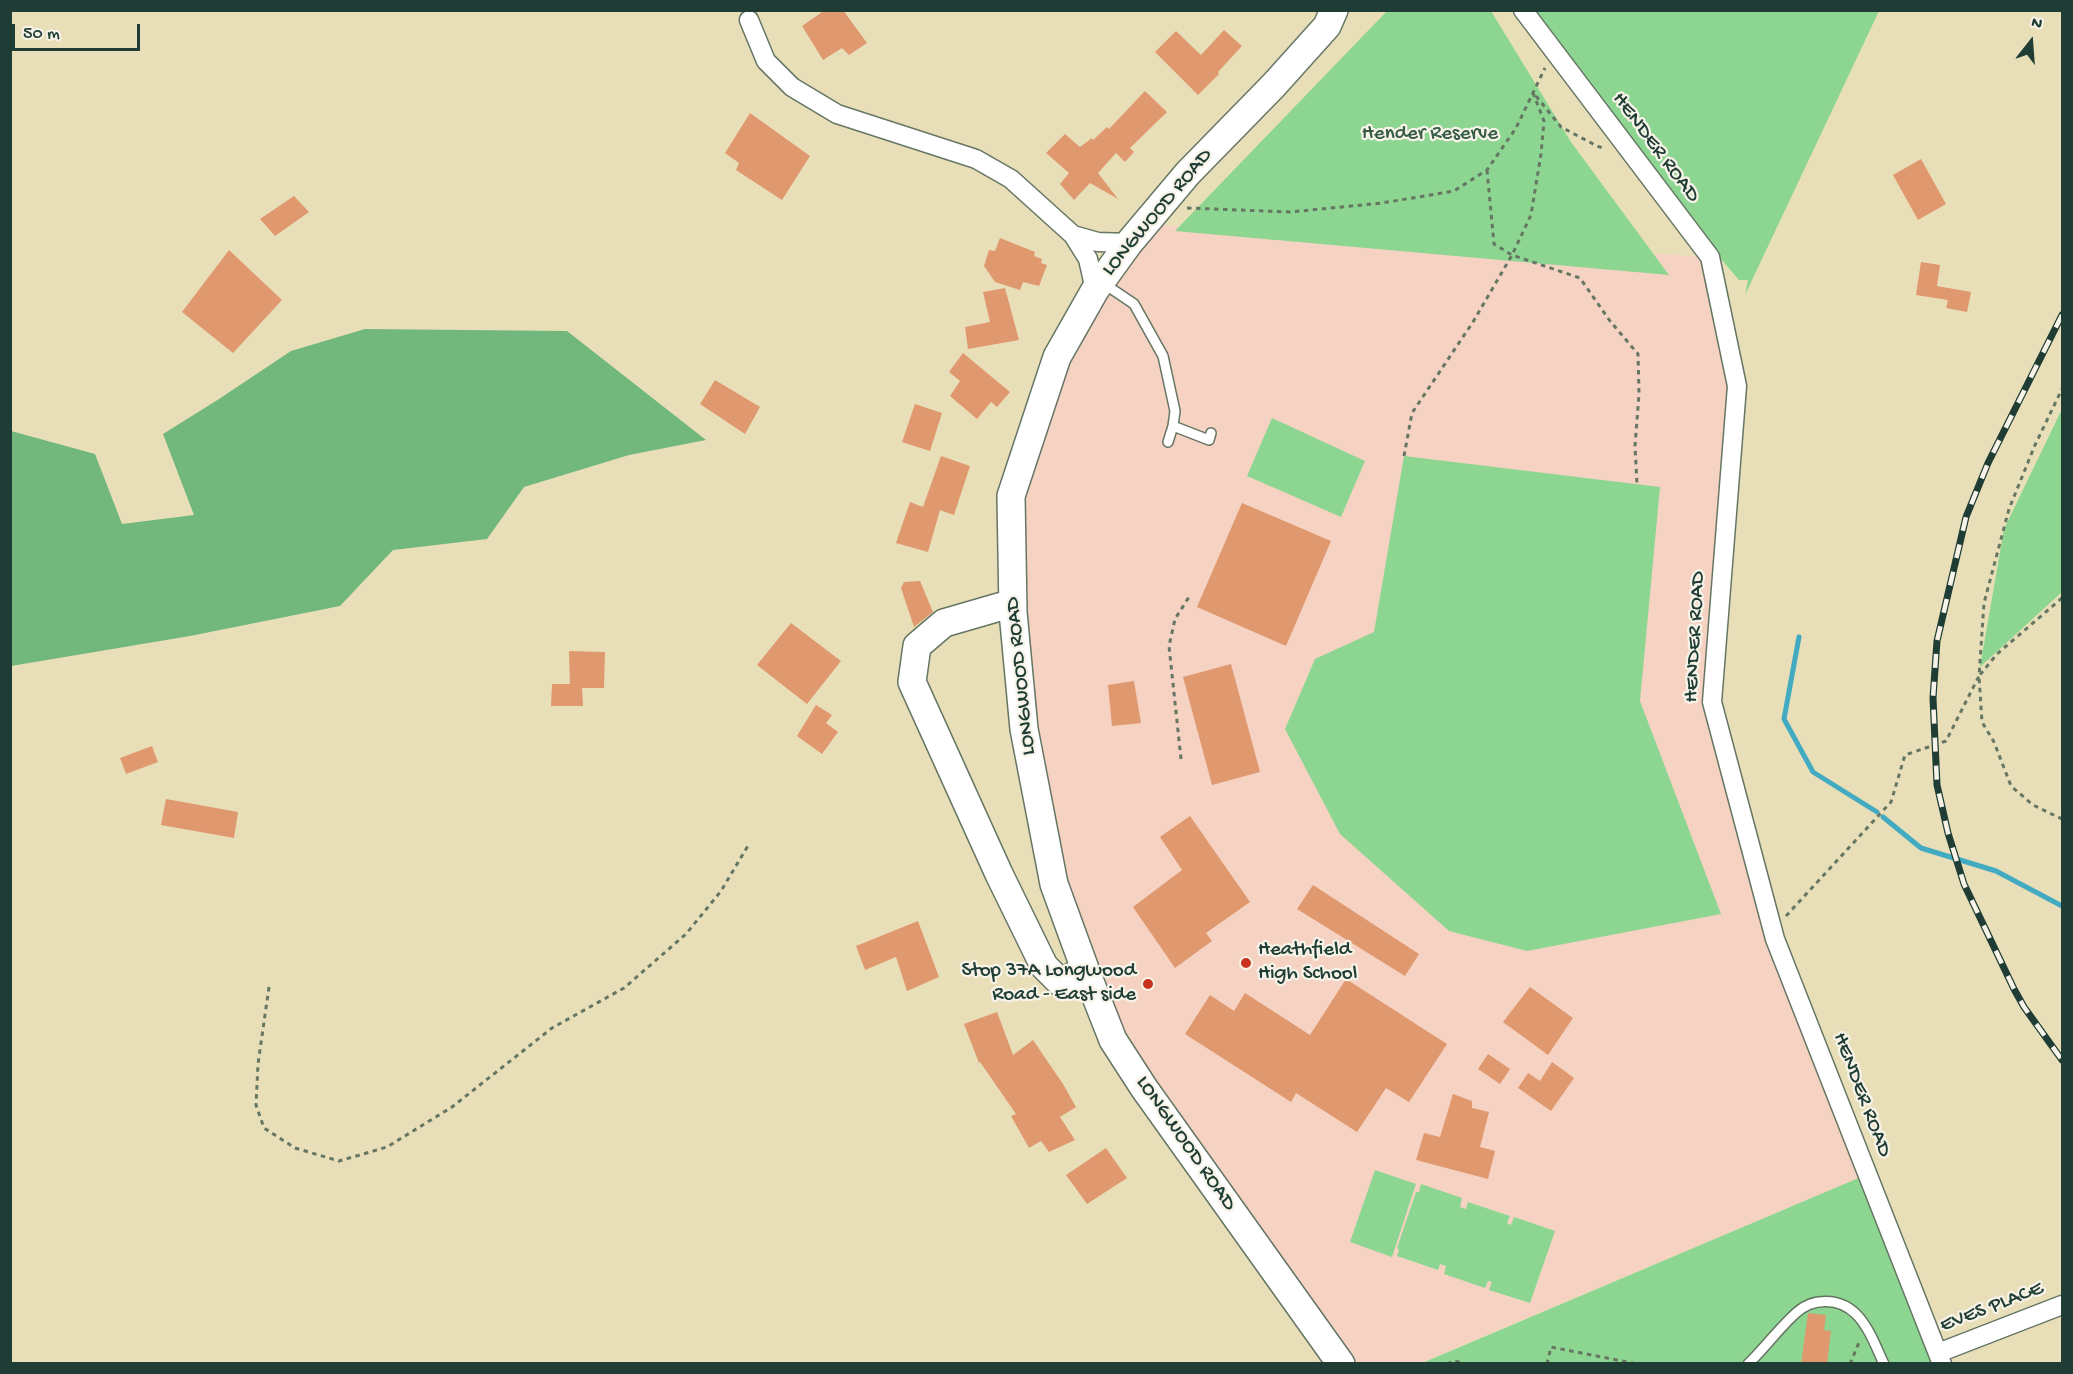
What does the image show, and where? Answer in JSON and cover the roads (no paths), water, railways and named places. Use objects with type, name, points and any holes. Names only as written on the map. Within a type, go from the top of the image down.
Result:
[{"type":"street","name":"LONGWOOD ROAD","points":[[1335,10],[1320,35],[1188,173],[1129,243],[1098,286],[1057,357],[1011,496],[1013,603],[1024,729],[1054,884],[1085,969],[1113,1040],[1144,1088],[1341,1364]]},
{"type":"street","name":"HENDER ROAD","points":[[1523,10],[1710,257],[1737,386],[1712,702],[1775,939],[1940,1358]]},
{"type":"street","points":[[749,20],[766,61],[792,87],[837,114],[976,159],[1011,180],[1074,235],[1088,259],[1098,286]]},
{"type":"street","points":[[1074,235],[1098,242],[1129,243]]},
{"type":"street","points":[[1013,603],[944,623],[917,646],[912,681],[999,874],[1044,966],[1061,983],[1085,969]]},
{"type":"street","name":"EVES PLACE","points":[[1940,1358],[2062,1305]]},
{"type":"lane","points":[[1098,286],[1134,304],[1163,356],[1175,411],[1168,442]]},
{"type":"lane","points":[[1173,426],[1209,440],[1212,433]]},
{"type":"lane","points":[[1748,1364],[1797,1312],[1810,1304],[1826,1301],[1841,1305],[1855,1313],[1884,1364]]},
{"type":"waterway","points":[[1799,637],[1784,719],[1813,772],[1877,812]]},
{"type":"waterway","points":[[1883,817],[1921,848],[1996,871],[2062,906]]},
{"type":"railway","points":[[2062,315],[1988,463],[1966,517],[1937,641],[1933,698],[1937,785],[1948,833],[1964,884],[2024,1007],[2062,1060]]},
{"type":"place","name":"Heathfield High School","points":[[1246,963]]},
{"type":"place","name":"Stop 37A Longwood Road - East side","points":[[1148,984]]},
{"type":"park label","name":"Hender Reserve","points":[[1430,135]]}]
